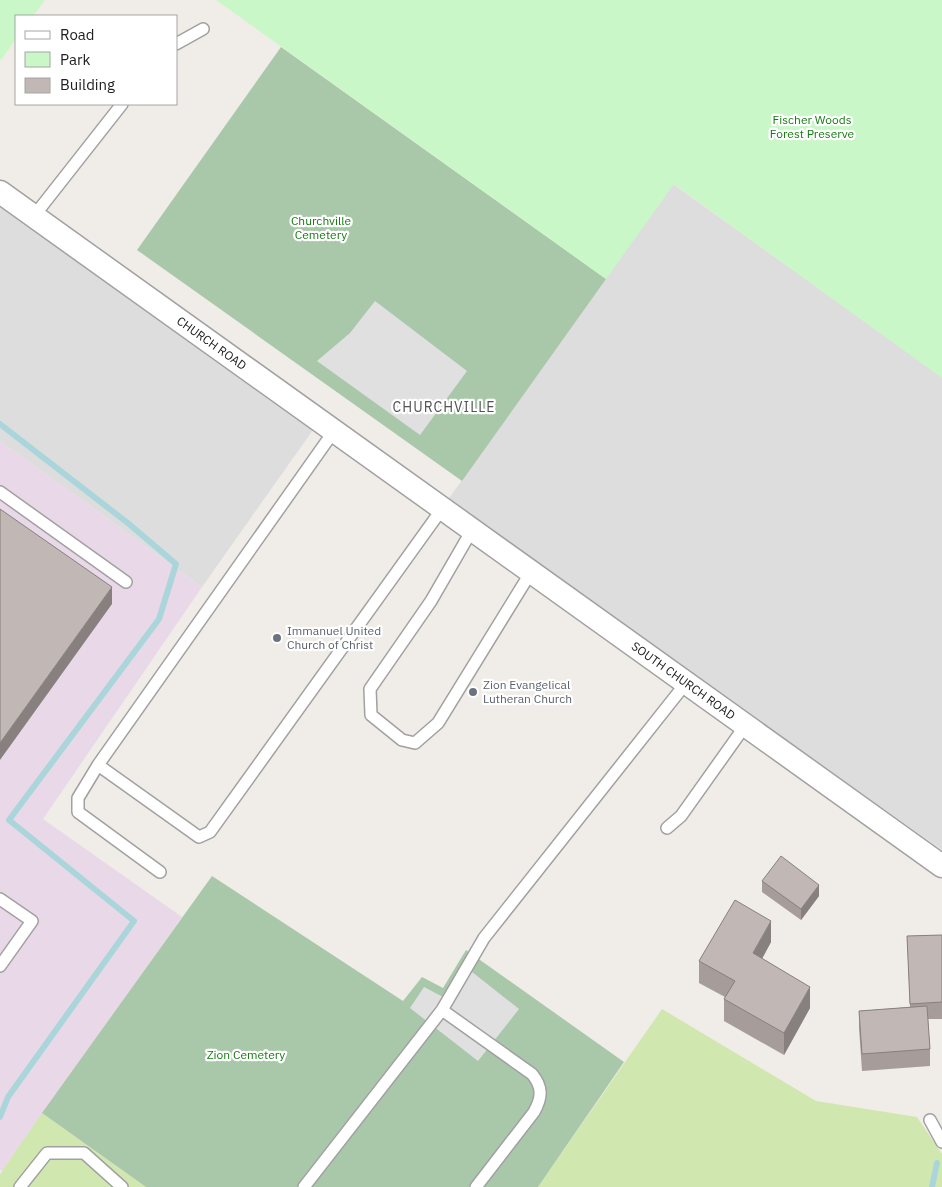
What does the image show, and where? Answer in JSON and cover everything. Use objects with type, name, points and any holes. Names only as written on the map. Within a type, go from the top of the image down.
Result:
[{"type":"street","name":"CHURCH ROAD","points":[[0,192],[423,495]]},
{"type":"street","name":"SOUTH CHURCH ROAD","points":[[423,495],[942,866]]},
{"type":"lane","points":[[178,43],[203,29]]},
{"type":"lane","points":[[34,216],[121,105]]},
{"type":"lane","points":[[160,872],[78,812],[78,798],[98,765],[334,431]]},
{"type":"lane","points":[[0,492],[126,582]]},
{"type":"lane","points":[[98,765],[199,837],[210,832],[442,509]]},
{"type":"lane","points":[[472,530],[430,601],[370,689],[371,715],[402,740],[415,743],[438,723],[531,572]]},
{"type":"lane","points":[[304,1187],[442,1010],[484,938],[686,683]]},
{"type":"lane","points":[[668,828],[681,816],[745,726]]},
{"type":"lane","points":[[0,899],[32,921],[0,966]]},
{"type":"lane","points":[[442,1010],[532,1074],[539,1082],[541,1092],[540,1102],[534,1112],[476,1187]]},
{"type":"lane","points":[[930,1120],[942,1142]]},
{"type":"lane","points":[[20,1187],[47,1153],[84,1153],[122,1187]]},
{"type":"shaded area","points":[[673,184],[942,377],[942,850],[447,501]]},
{"type":"shaded area","points":[[0,201],[315,427],[202,587],[0,441]]},
{"type":"shaded area","points":[[375,301],[467,371],[420,435],[317,361],[350,333]]},
{"type":"shaded area","points":[[0,441],[202,587],[43,819],[182,917],[2,1171],[0,1170]]},
{"type":"shaded area","points":[[462,964],[519,1009],[478,1061],[410,1008],[424,987],[443,997]]},
{"type":"green space","points":[[0,0],[45,0],[34,15],[15,15],[15,40],[0,61]]},
{"type":"green space","name":"Fischer Woods Forest Preserve","points":[[216,0],[942,0],[942,378],[674,184],[606,279]]},
{"type":"green space","name":"Churchville Cemetery","points":[[281,47],[606,279],[462,481],[137,250]]},
{"type":"green space","name":"Zion Cemetery","points":[[212,876],[403,1001],[422,977],[443,988],[466,950],[624,1062],[538,1187],[146,1187],[42,1113]]},
{"type":"green space","points":[[662,1009],[816,1101],[917,1117],[942,1154],[942,1187],[538,1187]]},
{"type":"green space","points":[[42,1113],[146,1187],[0,1187],[0,1174]]},
{"type":"building","points":[[0,509],[112,587],[0,743]]},
{"type":"building","points":[[781,856],[819,885],[801,909],[762,881]]},
{"type":"building","points":[[735,900],[771,921],[753,953],[810,987],[784,1033],[724,999],[735,981],[699,961]]},
{"type":"building","points":[[942,935],[942,1002],[910,1004],[907,936]]},
{"type":"building","points":[[927,1006],[930,1049],[862,1054],[859,1011]]},
{"type":"waterway","points":[[0,424],[129,524],[176,564],[159,619],[9,820],[134,921],[8,1097],[0,1117]]},
{"type":"waterway","points":[[932,1187],[937,1163]]},
{"type":"place","name":"Immanuel United Church of Christ","points":[[277,638]]},
{"type":"place","name":"Zion Evangelical Lutheran Church","points":[[473,692]]},
{"type":"district","name":"CHURCHVILLE","points":[[444,407]]}]
